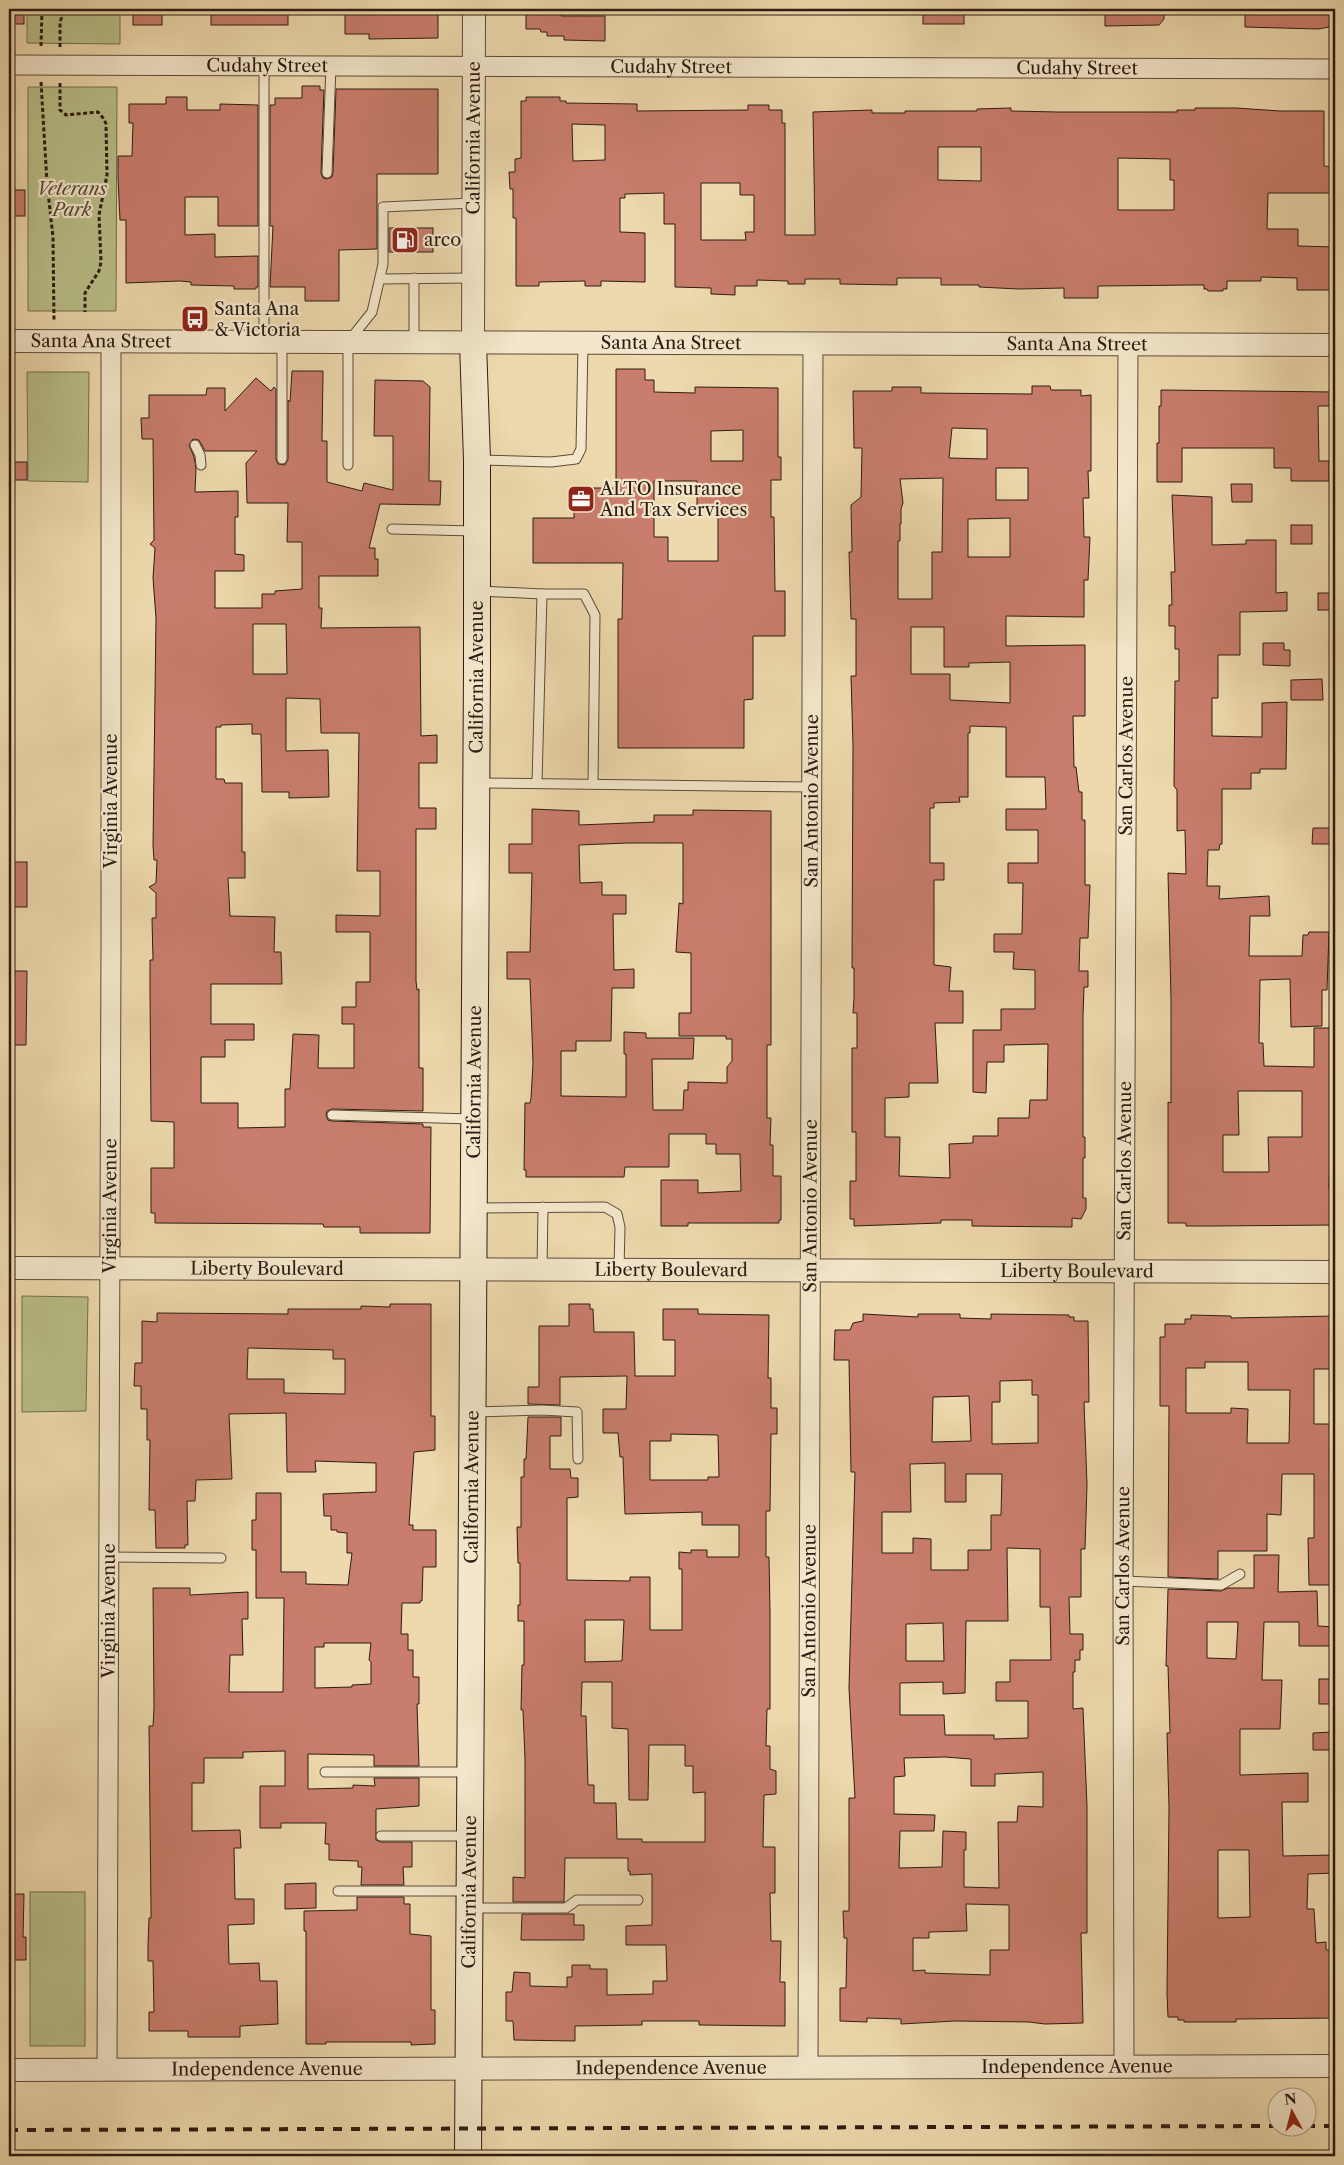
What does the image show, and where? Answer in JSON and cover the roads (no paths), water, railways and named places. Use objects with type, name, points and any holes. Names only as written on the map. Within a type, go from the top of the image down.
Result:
[{"type":"main road","name":"California Avenue","points":[[468,2156],[467,2068],[472,1772],[474,1412],[472,1270],[477,783],[477,460],[473,342]]},
{"type":"street","name":"California Avenue","points":[[473,342],[474,9]]},
{"type":"street","name":"Cudahy Street","points":[[9,65],[1335,69]]},
{"type":"street","name":"Santa Ana Street","points":[[9,341],[1335,345]]},
{"type":"street","name":"Virginia Avenue","points":[[107,2070],[111,342]]},
{"type":"street","name":"San Antonio Avenue","points":[[808,2067],[813,344]]},
{"type":"street","name":"San Carlos Avenue","points":[[1124,2066],[1123,1581],[1126,1272],[1128,345]]},
{"type":"street","name":"Liberty Boulevard","points":[[9,1268],[809,1272],[1335,1272]]},
{"type":"street","name":"Independence Avenue","points":[[9,2070],[1335,2066]]},
{"type":"lane","points":[[264,66],[273,343],[282,459]]},
{"type":"lane","points":[[327,173],[331,66]]},
{"type":"lane","points":[[348,465],[348,342],[372,312],[383,264],[383,207],[473,203]]},
{"type":"lane","points":[[414,278],[414,342]]},
{"type":"lane","points":[[380,279],[473,278]]},
{"type":"lane","points":[[477,460],[551,462],[576,459],[581,449],[583,343]]},
{"type":"lane","points":[[195,445],[200,455],[201,465]]},
{"type":"lane","points":[[392,529],[477,531]]},
{"type":"lane","points":[[477,591],[584,594],[595,615],[593,784]]},
{"type":"lane","points":[[537,783],[542,594]]},
{"type":"lane","points":[[477,783],[813,787]]},
{"type":"lane","points":[[332,1116],[475,1119]]},
{"type":"lane","points":[[542,1270],[543,1207]]},
{"type":"lane","points":[[474,1208],[606,1207],[617,1214],[620,1227],[618,1270]]},
{"type":"lane","points":[[474,1412],[542,1410],[577,1412],[578,1459]]},
{"type":"lane","points":[[108,1557],[220,1558]]},
{"type":"lane","points":[[1123,1581],[1221,1585],[1240,1574]]},
{"type":"lane","points":[[325,1772],[472,1772]]},
{"type":"lane","points":[[381,1836],[471,1836]]},
{"type":"lane","points":[[338,1891],[470,1899],[566,1908],[577,1900],[638,1900]]},
{"type":"railway","points":[[9,2130],[1266,2126]]},
{"type":"railway","points":[[1316,2126],[1335,2126]]},
{"type":"place","name":"arco","points":[[405,240]]},
{"type":"place","name":"Santa Ana & Victoria","points":[[195,319]]},
{"type":"place","name":"ALTO Insurance And Tax Services","points":[[581,499]]},
{"type":"park label","name":"Veterans Park","points":[[72,199]]}]
